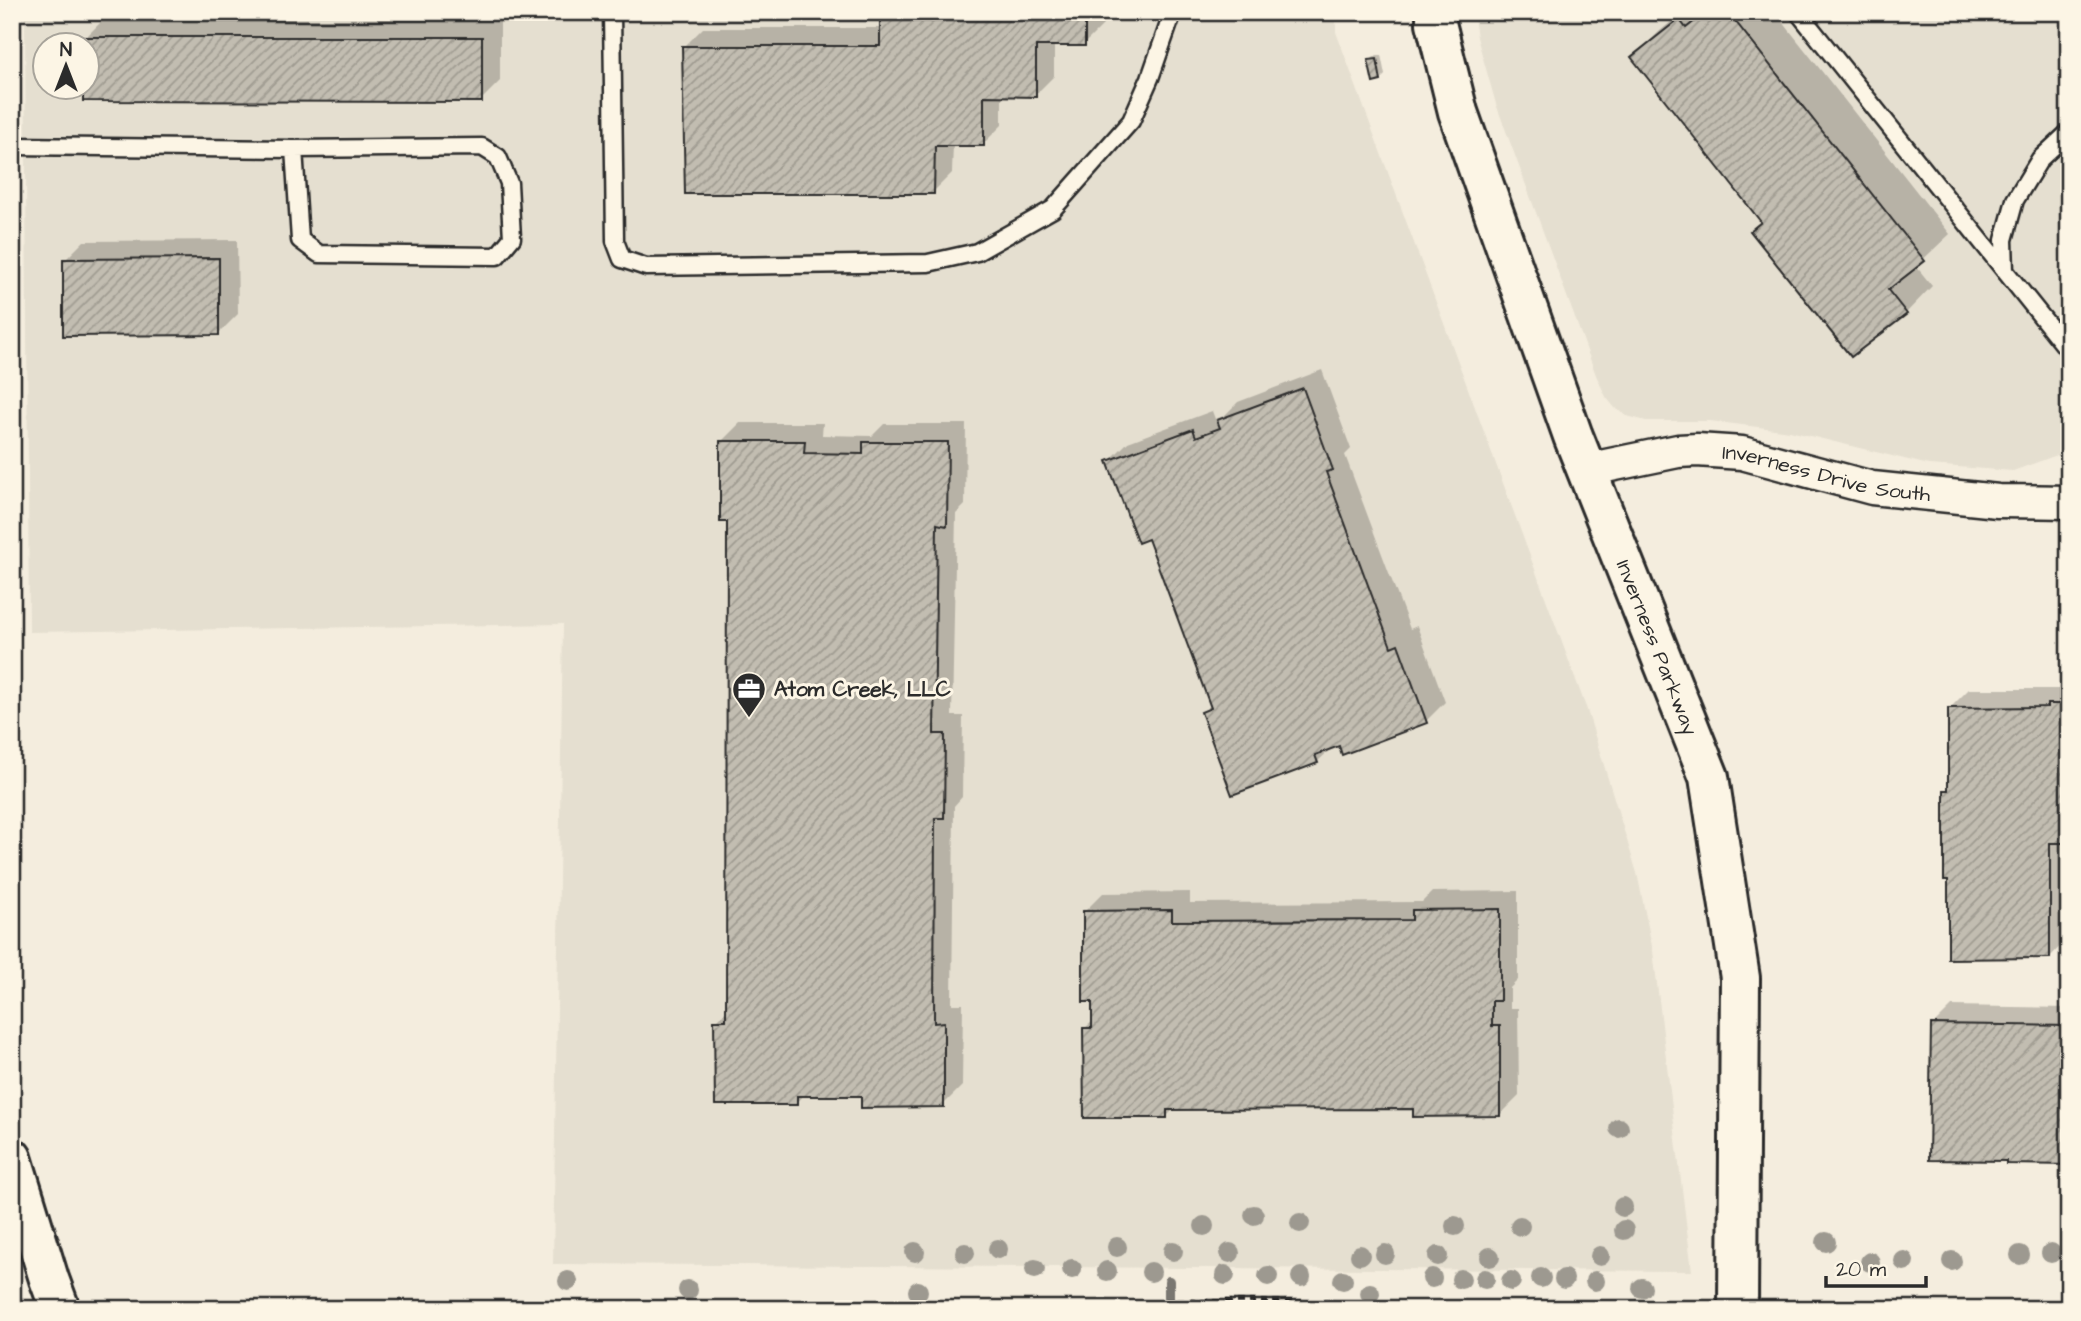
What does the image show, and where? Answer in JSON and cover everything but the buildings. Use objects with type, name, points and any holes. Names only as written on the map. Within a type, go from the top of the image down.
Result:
[{"type":"main road","name":"Inverness Parkway","points":[[1436,12],[1436,23],[1458,112],[1586,470],[1709,777],[1740,978],[1738,1309]]},
{"type":"main road","points":[[12,1158],[60,1309]]},
{"type":"street","name":"Inverness Drive South","points":[[1586,470],[1678,451],[1698,450],[1742,453],[1872,488],[1998,501],[2069,502]]},
{"type":"lane","points":[[612,12],[615,241],[622,259],[646,267],[928,263],[977,253],[1053,209],[1131,121],[1150,78],[1173,12]]},
{"type":"lane","points":[[1798,12],[2069,351]]},
{"type":"lane","points":[[2005,271],[2004,240],[2015,200],[2040,159],[2069,132]]},
{"type":"lane","points":[[12,146],[482,148],[498,157],[509,183],[512,239],[497,256],[319,254],[300,240],[294,149]]},
{"type":"path","points":[[1177,1301],[1332,1301],[1339,1306]]},
{"type":"shaded area","points":[[25,12],[1336,12],[1336,32],[1587,710],[1637,873],[1653,951],[1692,1271],[553,1264],[563,624],[29,632]]},
{"type":"shaded area","points":[[1473,12],[2069,12],[2069,208],[2064,221],[2058,261],[2062,297],[2069,307],[2069,376],[2066,391],[2068,451],[2013,471],[1929,465],[1790,431],[1710,421],[1646,421],[1627,416],[1615,408],[1606,397],[1596,375],[1496,104],[1477,37]]},
{"type":"waterway","points":[[1169,1281],[1169,1309]]},
{"type":"place","name":"Atom Creek, LLC","points":[[749,719]]}]
